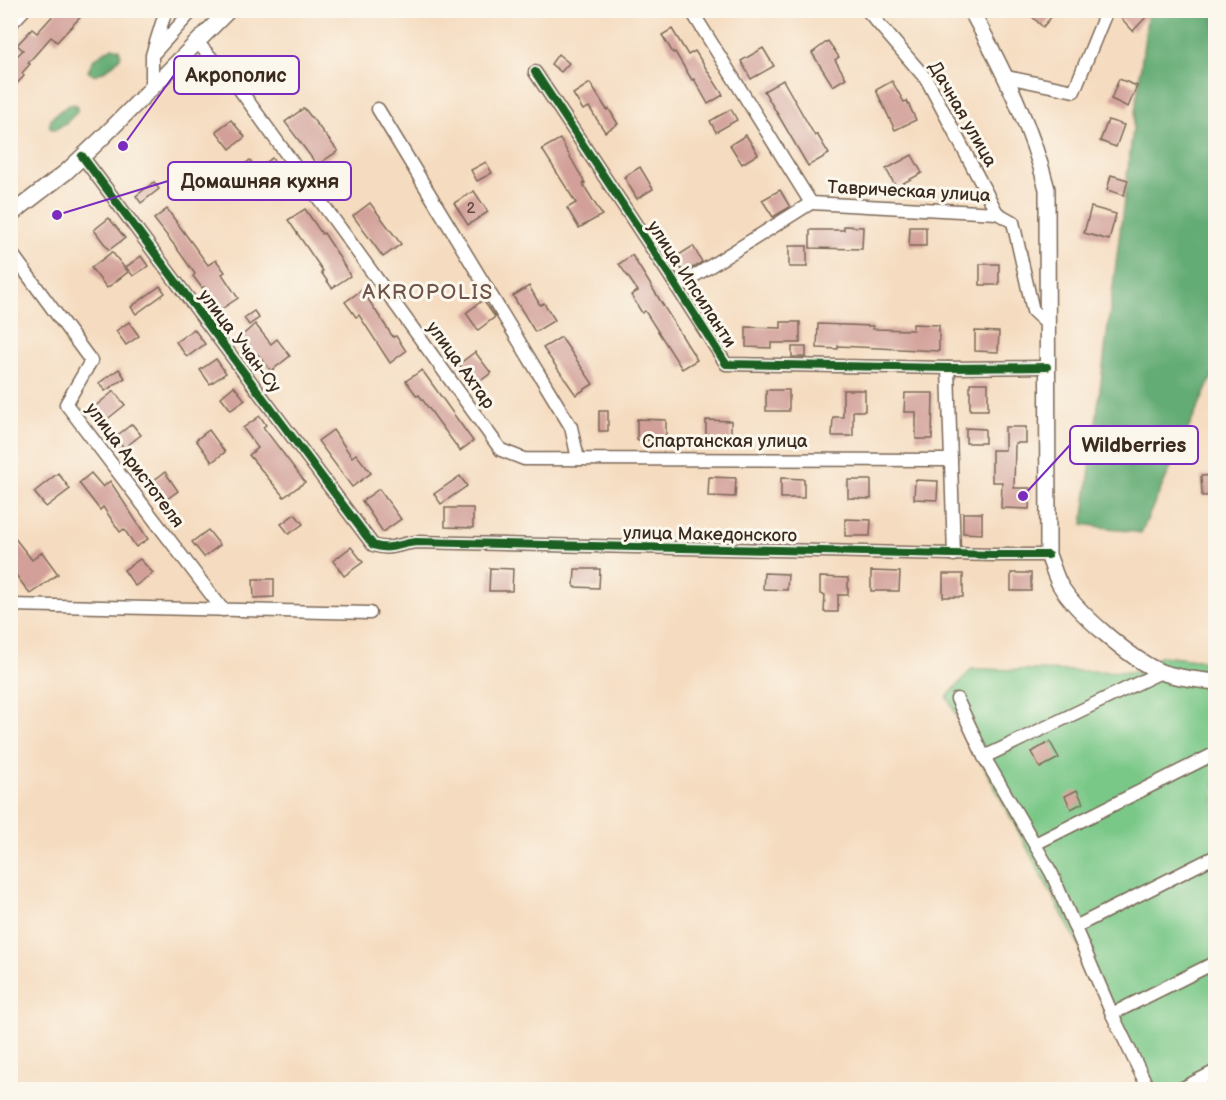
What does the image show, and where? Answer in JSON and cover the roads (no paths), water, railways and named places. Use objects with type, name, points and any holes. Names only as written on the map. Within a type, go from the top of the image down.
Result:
[{"type":"main road","points":[[10,215],[66,172],[229,10]]},
{"type":"main road","points":[[971,10],[1006,77],[1037,150],[1047,189],[1048,555],[1060,584],[1078,609],[1145,663],[1161,672],[1215,682]]},
{"type":"street","points":[[10,25],[24,10]]},
{"type":"street","points":[[152,87],[152,55],[166,10]]},
{"type":"street","points":[[152,55],[193,10]]},
{"type":"street","name":"Таврическая улица","points":[[691,10],[811,203],[997,213],[1013,222],[1033,311],[1046,323]]},
{"type":"street","name":"Дачная улица","points":[[867,10],[927,80],[997,213]]},
{"type":"street","points":[[1006,77],[1074,91],[1107,10]]},
{"type":"street","name":"улица Ахтар","points":[[197,42],[240,90],[501,450]]},
{"type":"street","name":"улица Ипсиланти","points":[[535,72],[726,364],[948,368],[1047,367]]},
{"type":"street","points":[[378,110],[571,427],[578,459]]},
{"type":"street","name":"улица Учан-Су","points":[[82,156],[373,545]]},
{"type":"street","points":[[677,287],[811,203]]},
{"type":"street","name":"улица Аристотеля","points":[[10,251],[91,361],[66,404],[224,610]]},
{"type":"street","points":[[948,368],[954,555]]},
{"type":"street","name":"Спартанская улица","points":[[501,450],[524,459],[951,460]]},
{"type":"street","name":"улица Македонского","points":[[373,545],[396,548],[405,543],[416,542],[954,555],[1048,555]]},
{"type":"street","points":[[12,603],[370,613]]},
{"type":"street","points":[[984,756],[1161,672]]},
{"type":"street","points":[[957,699],[984,756],[1052,874],[1112,1014],[1149,1089]]},
{"type":"street","points":[[1035,844],[1215,753]]},
{"type":"street","points":[[1075,927],[1215,856]]},
{"type":"street","points":[[1112,1014],[1215,962]]},
{"type":"street","points":[[1179,1089],[1215,1071]]},
{"type":"place","name":"Акрополис","points":[[123,146]]},
{"type":"place","name":"Домашняя кухня","points":[[57,215]]},
{"type":"place","name":"Wildberries","points":[[1023,496]]},
{"type":"district","name":"AKROPOLIS","points":[[428,292]]}]
